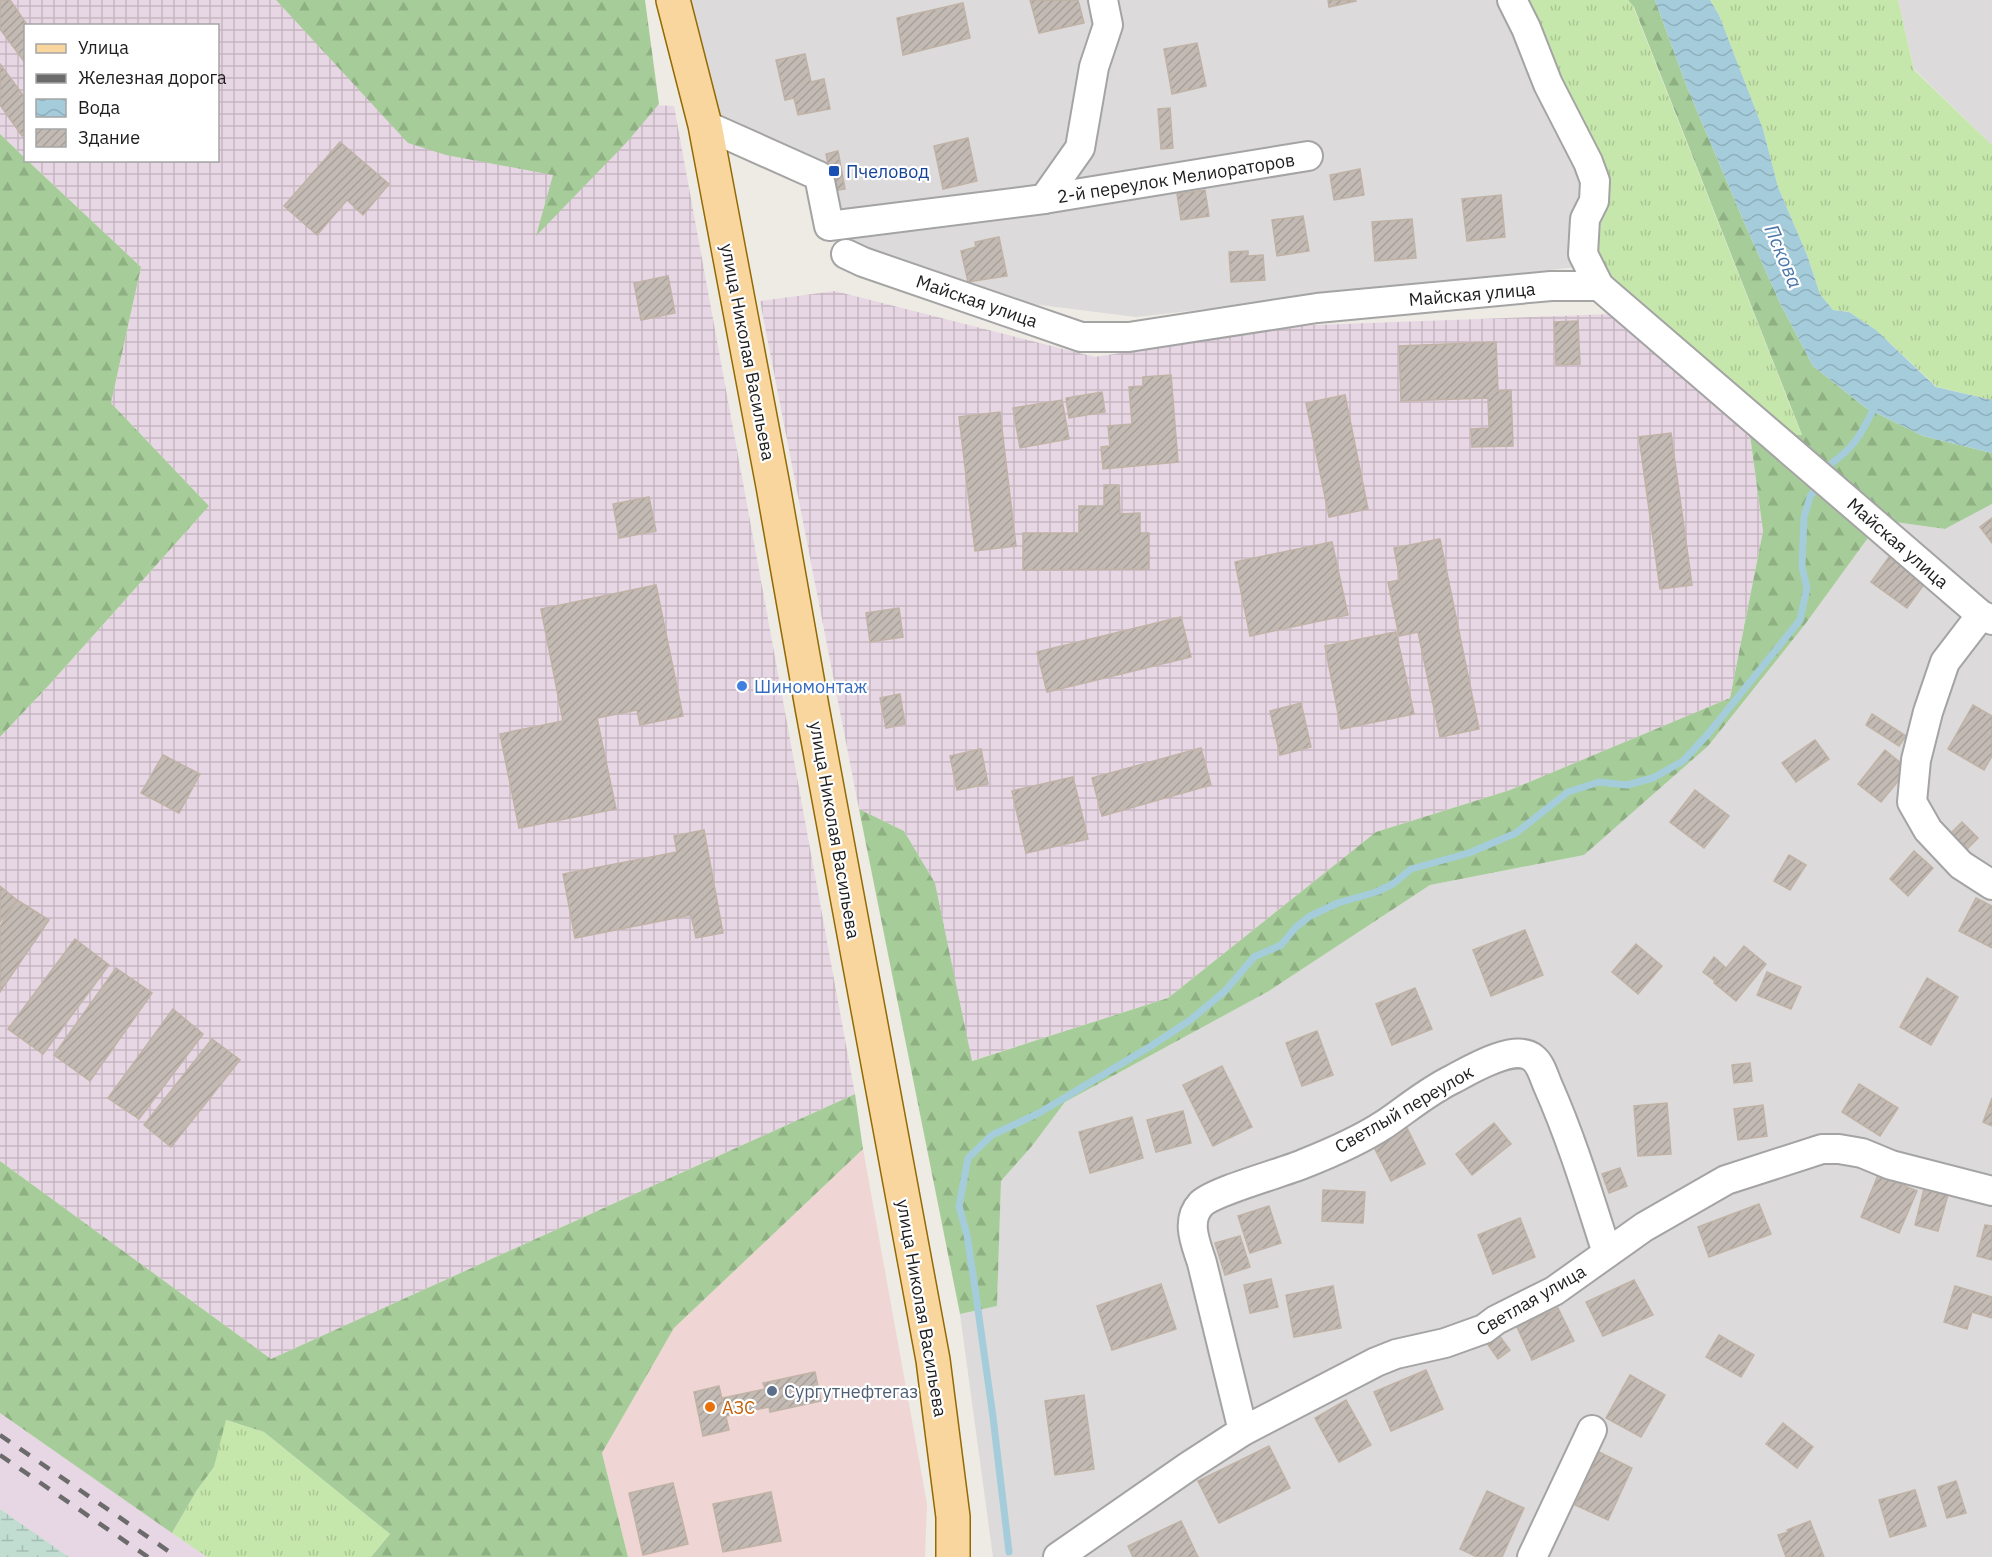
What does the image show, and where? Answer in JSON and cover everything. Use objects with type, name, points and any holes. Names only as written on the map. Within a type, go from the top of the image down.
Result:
[{"type":"main road","name":"улица Николая Васильева","points":[[673,0],[705,125],[933,1360],[953,1517],[953,1557]]},
{"type":"street","points":[[1044,199],[1080,148],[1094,67],[1108,25],[1103,0]]},
{"type":"street","points":[[1512,0],[1526,28],[1548,84],[1588,162],[1595,181],[1594,201],[1585,219],[1583,254],[1599,286]]},
{"type":"street","name":"2-й переулок Мелиораторов","points":[[705,125],[819,176],[829,226],[1044,199],[1308,156]]},
{"type":"street","name":"Майская улица","points":[[846,254],[874,266],[1081,337],[1129,338],[1317,308],[1551,286],[1599,286],[1987,618]]},
{"type":"street","points":[[1987,618],[1945,662],[1928,711],[1916,760],[1912,802],[1928,830],[1961,865],[1992,885]]},
{"type":"street","name":"Светлый переулок","points":[[1243,1431],[1194,1237],[1192,1224],[1194,1214],[1202,1202],[1349,1145],[1383,1126],[1445,1083],[1494,1058],[1524,1054],[1533,1057],[1539,1065],[1558,1107],[1607,1253]]},
{"type":"street","name":"Светлая улица","points":[[1058,1557],[1243,1431],[1376,1362],[1396,1354],[1410,1353],[1465,1337],[1484,1329],[1496,1320],[1554,1291],[1644,1227],[1726,1180],[1822,1149],[1839,1149],[1862,1153],[1892,1165],[1992,1191]]},
{"type":"street","points":[[1532,1557],[1592,1431]]},
{"type":"shaded area","points":[[0,0],[276,0],[361,91],[674,106],[855,1094],[271,1359],[0,1161],[0,737],[209,506],[111,403],[141,267],[29,162],[219,162],[219,24],[24,24],[24,157],[0,134]]},
{"type":"shaded area","points":[[686,0],[1524,0],[1607,190],[1594,265],[1136,317],[984,298],[863,262],[845,224],[833,212],[822,160],[720,114]]},
{"type":"shaded area","points":[[1898,0],[1992,0],[1992,145],[1914,69]]},
{"type":"shaded area","points":[[835,291],[1095,357],[1289,326],[1613,314],[1750,435],[1763,531],[1730,698],[1510,790],[1376,832],[1168,998],[971,1061],[935,883],[904,831],[859,809],[760,301]]},
{"type":"shaded area","points":[[1992,504],[1992,1557],[993,1557],[960,1314],[997,1306],[1001,1181],[1032,1146],[1065,1102],[1269,991],[1430,885],[1584,855],[1806,623],[1881,520],[1945,529]]},
{"type":"shaded area","name":"Сургутнефтегаз","points":[[863,1149],[927,1504],[925,1557],[628,1557],[602,1453],[674,1328]]},
{"type":"shaded area","points":[[0,1413],[207,1557],[69,1557],[0,1509]]},
{"type":"green space","points":[[276,0],[645,0],[659,104],[627,142],[536,236],[553,175],[446,155],[408,143]]},
{"type":"green space","points":[[1524,0],[1628,0],[1633,6],[1802,436],[1750,435],[1613,314],[1594,265],[1607,190]]},
{"type":"green space","points":[[1628,0],[1655,0],[1687,87],[1744,222],[1780,303],[1813,366],[1866,408],[1923,436],[1992,453],[1992,504],[1945,529],[1881,520],[1806,623],[1708,746],[1584,855],[1430,885],[1269,991],[1065,1102],[1032,1146],[1001,1181],[997,1306],[960,1314],[859,809],[904,831],[935,883],[972,1061],[1168,998],[1376,832],[1510,790],[1730,698],[1763,531],[1750,435],[1802,435],[1634,7]]},
{"type":"green space","points":[[1710,0],[1898,0],[1914,70],[1992,145],[1992,400],[1937,387],[1876,330],[1849,312],[1833,310],[1820,294],[1807,255],[1778,187],[1763,129],[1719,15]]},
{"type":"green space","points":[[0,134],[24,157],[24,162],[29,162],[141,267],[111,403],[209,506],[0,737]]},
{"type":"green space","points":[[855,1094],[863,1149],[674,1328],[602,1453],[628,1557],[371,1557],[390,1534],[264,1432],[226,1420],[214,1467],[197,1490],[172,1533],[0,1413],[0,1161],[271,1359]]},
{"type":"green space","points":[[225,1420],[264,1432],[390,1534],[371,1557],[207,1557],[172,1533],[197,1490],[214,1467]]},
{"type":"green space","points":[[0,1509],[69,1557],[0,1557]]},
{"type":"water","name":"Пскова","points":[[1655,0],[1710,0],[1719,15],[1763,129],[1778,187],[1807,255],[1820,294],[1833,310],[1849,312],[1876,330],[1936,387],[1992,400],[1992,453],[1923,436],[1866,408],[1813,366],[1780,303],[1744,222],[1687,87]]},
{"type":"building","points":[[0,0],[10,0],[27,24],[24,24],[24,61],[0,29]]},
{"type":"building","points":[[1030,0],[1078,0],[1084,23],[1039,33]]},
{"type":"building","points":[[1328,0],[1355,0],[1356,1],[1329,7]]},
{"type":"building","points":[[963,3],[970,38],[903,55],[897,18]]},
{"type":"building","points":[[1197,43],[1206,86],[1172,94],[1164,49]]},
{"type":"building","points":[[805,54],[811,82],[824,79],[830,109],[798,115],[794,98],[785,100],[776,60]]},
{"type":"building","points":[[0,64],[24,96],[24,134],[22,136],[0,105]]},
{"type":"building","points":[[1170,108],[1173,148],[1161,149],[1158,109]]},
{"type":"building","points":[[968,138],[977,181],[943,189],[934,146]]},
{"type":"building","points":[[340,142],[389,184],[363,215],[347,200],[317,235],[284,206]]},
{"type":"building","points":[[838,151],[845,189],[833,191],[826,154]]},
{"type":"building","points":[[1360,169],[1364,195],[1334,200],[1330,175]]},
{"type":"building","points":[[1205,190],[1209,216],[1181,220],[1177,194]]},
{"type":"building","points":[[1501,195],[1505,237],[1467,241],[1462,199]]},
{"type":"building","points":[[1303,216],[1309,251],[1277,256],[1272,220]]},
{"type":"building","points":[[1412,219],[1416,258],[1375,261],[1372,222]]},
{"type":"building","points":[[999,237],[1007,276],[968,282],[961,251],[976,247],[975,242]]},
{"type":"building","points":[[1248,251],[1248,256],[1263,255],[1265,280],[1231,282],[1229,252]]},
{"type":"building","points":[[668,276],[675,313],[641,320],[634,283]]},
{"type":"building","points":[[1578,321],[1580,364],[1556,365],[1554,322]]},
{"type":"building","points":[[1496,342],[1498,391],[1511,390],[1513,446],[1472,447],[1471,429],[1489,428],[1488,398],[1401,401],[1399,346]]},
{"type":"building","points":[[1171,375],[1178,462],[1103,469],[1101,447],[1110,446],[1108,426],[1132,424],[1129,387],[1143,386],[1143,377]]},
{"type":"building","points":[[1102,392],[1105,412],[1069,418],[1066,398]]},
{"type":"building","points":[[1345,395],[1368,509],[1329,517],[1306,403]]},
{"type":"building","points":[[1062,400],[1069,439],[1020,448],[1013,408]]},
{"type":"building","points":[[1000,412],[1016,546],[975,551],[959,417]]},
{"type":"building","points":[[1671,433],[1692,585],[1660,589],[1639,437]]},
{"type":"building","points":[[1104,485],[1119,485],[1120,514],[1140,513],[1140,533],[1149,533],[1149,569],[1023,570],[1023,533],[1079,533],[1079,506],[1104,506]]},
{"type":"building","points":[[649,497],[656,531],[619,538],[613,504]]},
{"type":"building","points":[[1992,518],[1992,543],[1980,527]]},
{"type":"building","points":[[1440,539],[1479,729],[1440,737],[1418,632],[1399,636],[1388,582],[1400,580],[1394,548]]},
{"type":"building","points":[[1332,542],[1348,615],[1250,636],[1235,562]]},
{"type":"building","points":[[1894,550],[1930,576],[1907,608],[1871,582]]},
{"type":"building","points":[[656,585],[683,716],[640,725],[637,710],[597,718],[616,809],[519,828],[500,734],[563,721],[541,609]]},
{"type":"building","points":[[899,608],[903,637],[870,642],[866,613]]},
{"type":"building","points":[[1181,617],[1191,657],[1047,692],[1037,652]]},
{"type":"building","points":[[1396,632],[1414,714],[1341,729],[1325,646]]},
{"type":"building","points":[[900,694],[905,724],[886,728],[880,698]]},
{"type":"building","points":[[1301,703],[1311,747],[1280,755],[1270,711]]},
{"type":"building","points":[[1973,705],[1992,716],[1992,756],[1984,770],[1948,749]]},
{"type":"building","points":[[1872,714],[1906,736],[1899,746],[1866,725]]},
{"type":"building","points":[[1815,740],[1829,759],[1796,782],[1782,763]]},
{"type":"building","points":[[1201,748],[1211,785],[1102,816],[1092,778]]},
{"type":"building","points":[[981,749],[988,784],[957,790],[950,756]]},
{"type":"building","points":[[1885,750],[1908,769],[1881,802],[1858,784]]},
{"type":"building","points":[[163,755],[200,774],[179,813],[141,793]]},
{"type":"building","points":[[1073,777],[1088,839],[1026,853],[1012,791]]},
{"type":"building","points":[[1695,790],[1729,816],[1704,848],[1670,822]]},
{"type":"building","points":[[1962,822],[1978,838],[1962,854],[1946,838]]},
{"type":"building","points":[[704,830],[723,933],[696,938],[691,915],[575,938],[563,874],[677,852],[674,836]]},
{"type":"building","points":[[1914,851],[1933,868],[1908,896],[1890,879]]},
{"type":"building","points":[[1789,855],[1806,865],[1790,890],[1774,881]]},
{"type":"building","points":[[0,886],[17,900],[0,922]]},
{"type":"building","points":[[1976,898],[1992,906],[1992,948],[1959,931]]},
{"type":"building","points":[[17,900],[49,920],[0,992],[0,926]]},
{"type":"building","points":[[1525,930],[1543,975],[1491,996],[1473,950]]},
{"type":"building","points":[[75,939],[109,965],[43,1054],[8,1029]]},
{"type":"building","points":[[1636,944],[1662,966],[1638,994],[1612,972]]},
{"type":"building","points":[[1744,946],[1766,964],[1736,1001],[1714,983]]},
{"type":"building","points":[[1714,957],[1725,967],[1715,981],[1703,972]]},
{"type":"building","points":[[116,968],[152,993],[90,1081],[54,1055]]},
{"type":"building","points":[[1767,972],[1801,987],[1791,1009],[1757,995]]},
{"type":"building","points":[[1927,978],[1958,997],[1931,1045],[1900,1027]]},
{"type":"building","points":[[1415,988],[1432,1029],[1392,1045],[1376,1004]]},
{"type":"building","points":[[173,1009],[203,1034],[139,1119],[108,1098]]},
{"type":"building","points":[[1317,1031],[1333,1075],[1302,1086],[1286,1043]]},
{"type":"building","points":[[212,1039],[240,1060],[171,1147],[144,1125]]},
{"type":"building","points":[[1750,1063],[1752,1081],[1734,1083],[1732,1065]]},
{"type":"building","points":[[1222,1066],[1252,1127],[1213,1146],[1183,1085]]},
{"type":"building","points":[[1859,1084],[1898,1108],[1880,1136],[1842,1112]]},
{"type":"building","points":[[1992,1098],[1992,1126],[1983,1122]]},
{"type":"building","points":[[1667,1103],[1671,1154],[1638,1156],[1634,1106]]},
{"type":"building","points":[[1763,1105],[1767,1136],[1738,1140],[1734,1109]]},
{"type":"building","points":[[1183,1111],[1191,1143],[1156,1152],[1147,1120]]},
{"type":"building","points":[[1132,1117],[1143,1158],[1090,1173],[1079,1132]]},
{"type":"building","points":[[1403,1120],[1425,1164],[1391,1181],[1369,1137]]},
{"type":"building","points":[[1494,1123],[1511,1144],[1472,1175],[1456,1154]]},
{"type":"building","points":[[1620,1168],[1627,1186],[1609,1193],[1602,1174]]},
{"type":"building","points":[[1878,1175],[1917,1191],[1899,1233],[1861,1217]]},
{"type":"building","points":[[1925,1185],[1949,1191],[1938,1231],[1915,1225]]},
{"type":"building","points":[[1323,1190],[1365,1192],[1363,1223],[1322,1221]]},
{"type":"building","points":[[1759,1204],[1771,1234],[1709,1257],[1698,1227]]},
{"type":"building","points":[[1269,1206],[1281,1243],[1250,1253],[1238,1216]]},
{"type":"building","points":[[1520,1218],[1535,1257],[1493,1274],[1478,1235]]},
{"type":"building","points":[[1985,1225],[1992,1226],[1992,1260],[1977,1256]]},
{"type":"building","points":[[1240,1236],[1250,1267],[1225,1275],[1215,1243]]},
{"type":"building","points":[[1271,1279],[1278,1307],[1250,1313],[1244,1285]]},
{"type":"building","points":[[1634,1280],[1653,1315],[1603,1336],[1586,1302]]},
{"type":"building","points":[[1161,1284],[1176,1329],[1112,1350],[1097,1306]]},
{"type":"building","points":[[1333,1286],[1341,1328],[1294,1337],[1286,1295]]},
{"type":"building","points":[[1955,1286],[1992,1297],[1992,1318],[1972,1312],[1967,1329],[1944,1322]]},
{"type":"building","points":[[1558,1308],[1574,1341],[1532,1360],[1517,1327]]},
{"type":"building","points":[[1498,1334],[1510,1350],[1498,1359],[1486,1342]]},
{"type":"building","points":[[1719,1335],[1754,1355],[1741,1377],[1706,1357]]},
{"type":"building","points":[[1426,1370],[1443,1409],[1391,1431],[1374,1392]]},
{"type":"building","points":[[815,1372],[821,1401],[770,1412],[769,1407],[726,1416],[722,1398],[765,1389],[763,1383]]},
{"type":"building","points":[[1630,1375],[1665,1395],[1641,1437],[1606,1418]]},
{"type":"building","name":"АЗС","points":[[719,1386],[729,1430],[703,1436],[694,1392]]},
{"type":"building","points":[[1084,1395],[1094,1469],[1055,1475],[1045,1401]]},
{"type":"building","points":[[1346,1400],[1371,1445],[1339,1462],[1315,1418]]},
{"type":"building","points":[[1783,1423],[1813,1447],[1797,1468],[1766,1444]]},
{"type":"building","points":[[1269,1446],[1290,1488],[1219,1523],[1198,1481]]},
{"type":"building","points":[[1599,1452],[1632,1468],[1608,1520],[1575,1505]]},
{"type":"building","points":[[1956,1481],[1966,1513],[1947,1518],[1938,1487]]},
{"type":"building","points":[[673,1483],[688,1544],[643,1555],[629,1493]]},
{"type":"building","points":[[1915,1490],[1926,1526],[1890,1537],[1879,1500]]},
{"type":"building","points":[[1487,1491],[1524,1508],[1502,1557],[1477,1557],[1460,1549]]},
{"type":"building","points":[[771,1492],[781,1541],[723,1552],[713,1504]]},
{"type":"building","points":[[1181,1521],[1198,1557],[1133,1557],[1128,1546]]},
{"type":"building","points":[[1810,1521],[1824,1557],[1786,1557],[1778,1535]]},
{"type":"waterway","points":[[1832,463],[1853,443],[1876,404]]},
{"type":"waterway","points":[[1009,1552],[975,1288],[967,1235],[959,1206],[968,1158],[992,1135],[1039,1113],[1189,1021],[1225,991],[1254,957],[1281,945],[1296,927],[1310,916],[1338,903],[1376,892],[1393,884],[1411,869],[1469,853],[1516,833],[1568,792],[1599,782],[1627,785],[1653,778],[1683,761],[1708,734],[1800,620],[1807,588],[1802,567],[1804,517],[1810,497],[1816,488]]},
{"type":"railway","points":[[0,1435],[177,1557]]},
{"type":"railway","points":[[0,1455],[148,1557]]},
{"type":"place","name":"Пчеловод","points":[[834,171]]},
{"type":"place","name":"Шиномонтаж","points":[[742,686]]},
{"type":"place","name":"Сургутнефтегаз","points":[[772,1391]]},
{"type":"place","name":"АЗС","points":[[710,1407]]}]
